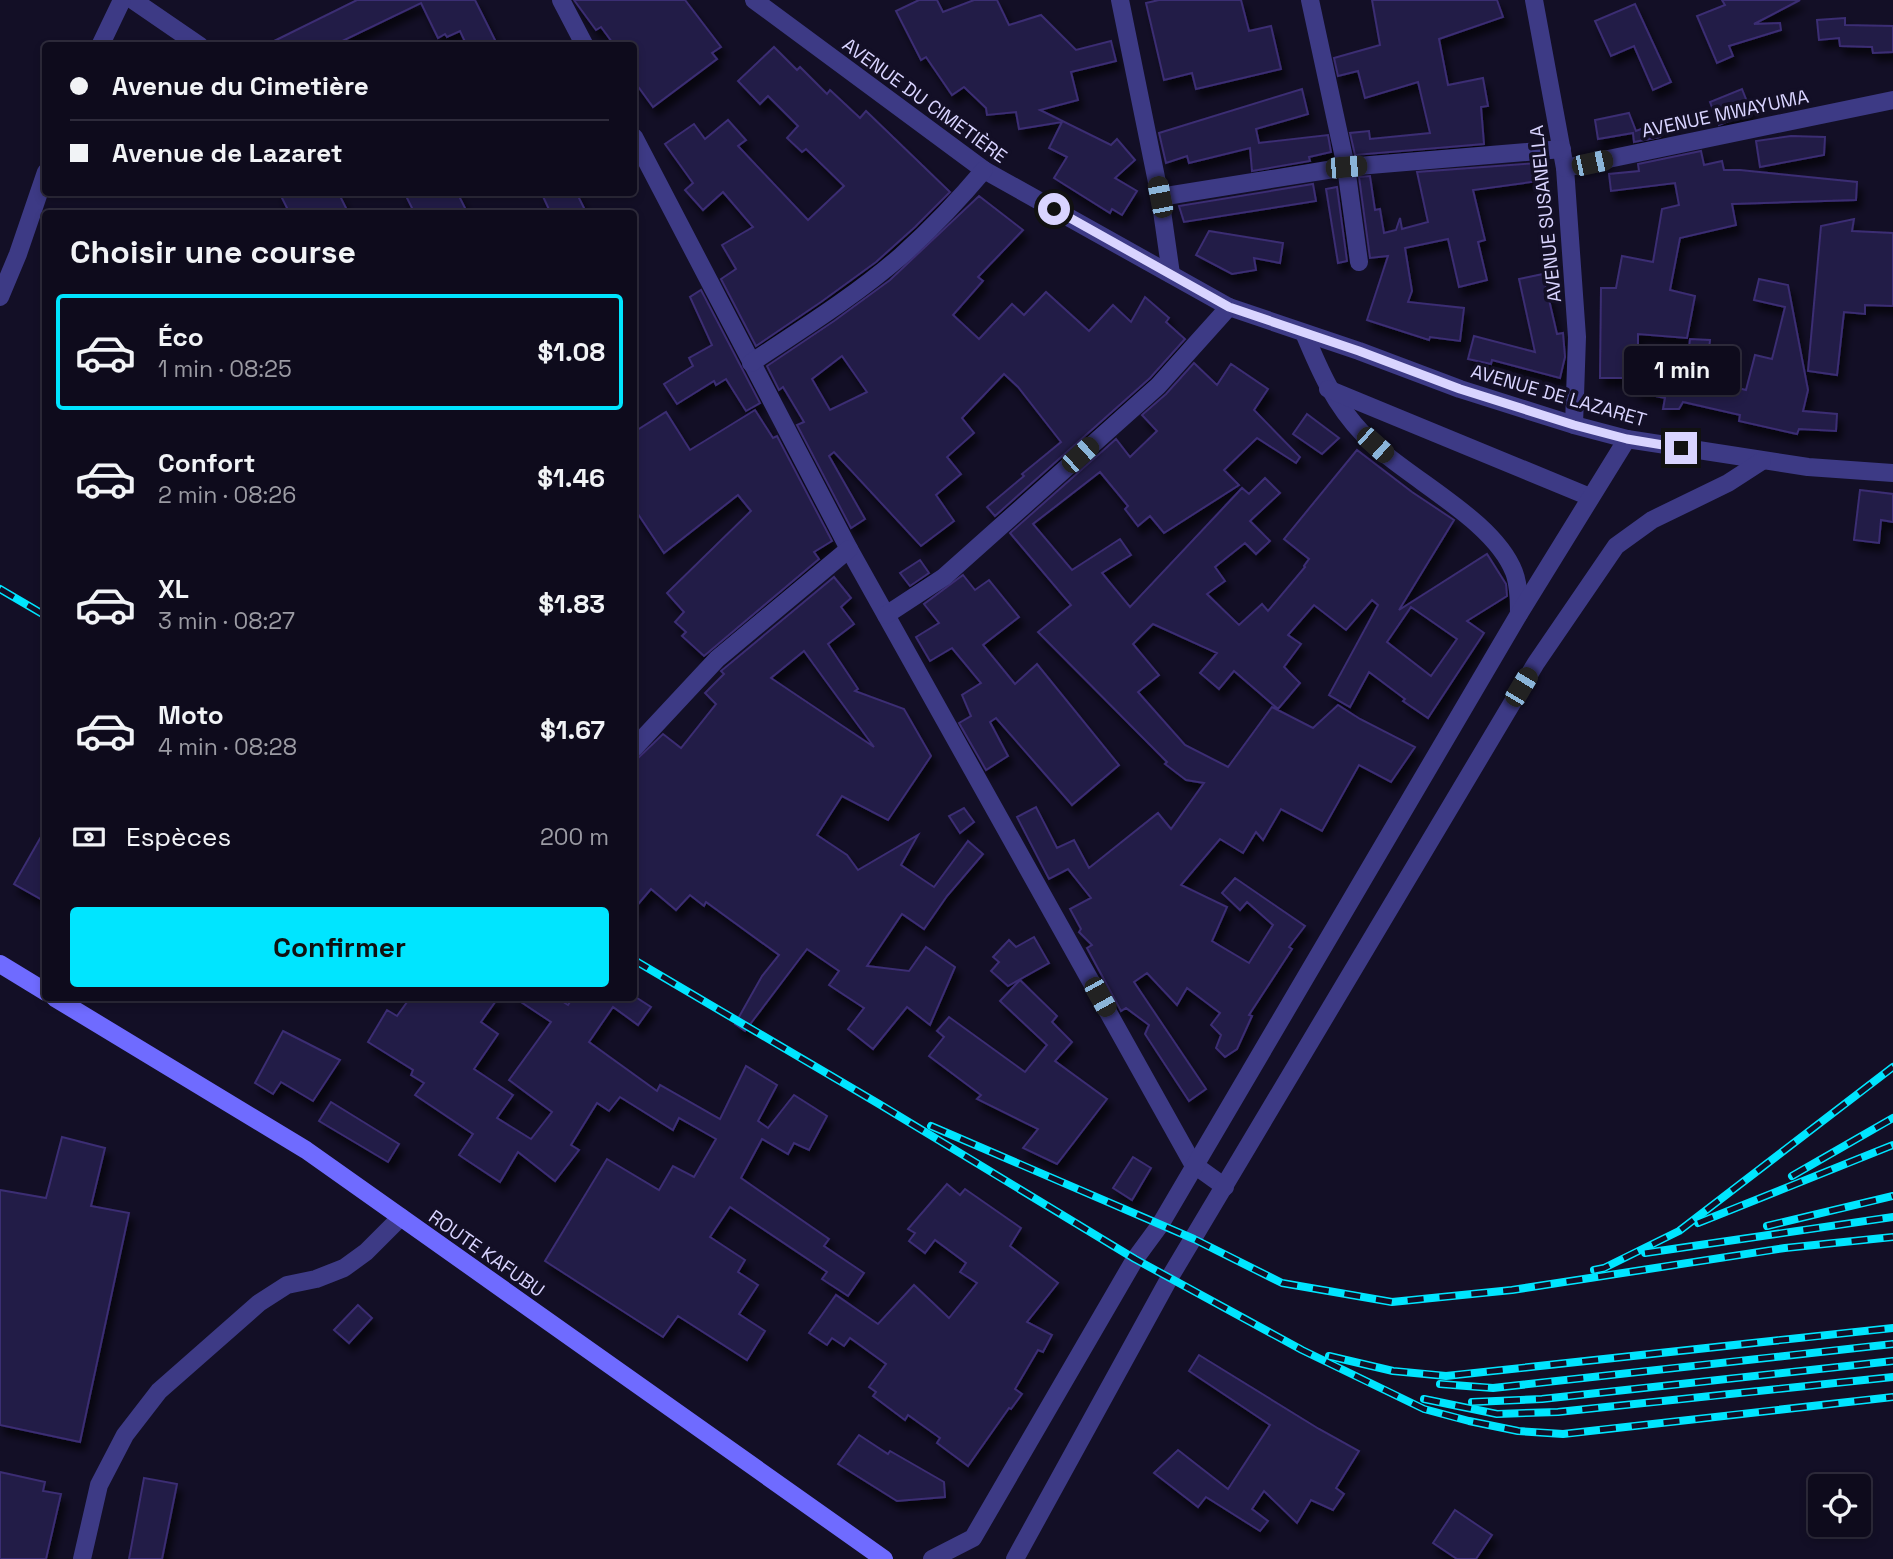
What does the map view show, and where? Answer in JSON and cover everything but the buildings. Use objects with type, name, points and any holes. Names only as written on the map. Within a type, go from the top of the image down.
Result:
[{"type":"main road","points":[[0,964],[42,990]]},
{"type":"main road","name":"ROUTE KAFUBU","points":[[60,1001],[306,1150],[884,1559]]},
{"type":"street","points":[[102,42],[122,0]]},
{"type":"street","points":[[133,0],[194,42]]},
{"type":"street","points":[[561,0],[583,42]]},
{"type":"street","name":"AVENUE DU CIMETIÈRE","points":[[754,0],[984,170],[1229,307],[1304,333]]},
{"type":"street","points":[[1120,0],[1160,197],[1171,274]]},
{"type":"street","points":[[1310,0],[1346,167],[1359,262]]},
{"type":"street","name":"AVENUE SUSANELLA","points":[[1534,0],[1565,168],[1577,337],[1574,425]]},
{"type":"street","name":"AVENUE MWAYUMA","points":[[1565,168],[1893,100]]},
{"type":"street","points":[[637,143],[849,549],[1193,1164],[1226,1187]]},
{"type":"street","points":[[1160,197],[1346,167],[1562,149]]},
{"type":"street","points":[[751,363],[899,258],[948,213],[984,170]]},
{"type":"street","points":[[0,297],[42,184]]},
{"type":"street","points":[[886,615],[944,577],[1158,386],[1229,307]]},
{"type":"street","points":[[1304,333],[1328,389],[1371,442],[1495,541],[1515,573],[1519,614]]},
{"type":"street","name":"AVENUE DE LAZARET","points":[[1304,333],[1460,389],[1627,439],[1808,467],[1893,473]]},
{"type":"street","points":[[1328,389],[1590,497]]},
{"type":"street","points":[[932,1559],[973,1538],[1135,1259],[1160,1225],[1193,1164],[1519,614],[1627,439]]},
{"type":"street","points":[[1015,1559],[1170,1277],[1536,663],[1616,546],[1652,520],[1728,483],[1762,461]]},
{"type":"street","points":[[637,745],[717,659],[849,549]]},
{"type":"street","points":[[82,1559],[99,1485],[125,1435],[159,1391],[259,1303],[288,1285],[316,1279],[344,1268],[366,1252],[401,1217]]},
{"type":"railway","points":[[0,589],[42,614]]},
{"type":"railway","points":[[637,962],[1135,1259],[1302,1350],[1424,1409],[1518,1431],[1563,1434],[1893,1397]]},
{"type":"railway","points":[[1594,1270],[1604,1268],[1679,1231],[1893,1067]]},
{"type":"railway","points":[[1792,1176],[1893,1118]]},
{"type":"railway","points":[[931,1126],[1194,1239],[1282,1283],[1392,1302],[1512,1290],[1785,1248],[1893,1237]]},
{"type":"railway","points":[[1698,1223],[1893,1145]]},
{"type":"railway","points":[[1767,1226],[1893,1196]]},
{"type":"railway","points":[[1645,1253],[1893,1217]]},
{"type":"railway","points":[[1329,1356],[1393,1371],[1446,1376],[1893,1328]]},
{"type":"railway","points":[[1440,1384],[1493,1388],[1893,1344]]},
{"type":"railway","points":[[1472,1402],[1542,1399],[1893,1361]]},
{"type":"railway","points":[[1424,1399],[1497,1414],[1558,1412],[1893,1377]]},
{"type":"route","points":[[1054,209],[1229,307],[1460,389],[1574,425],[1627,439],[1681,448]]}]
